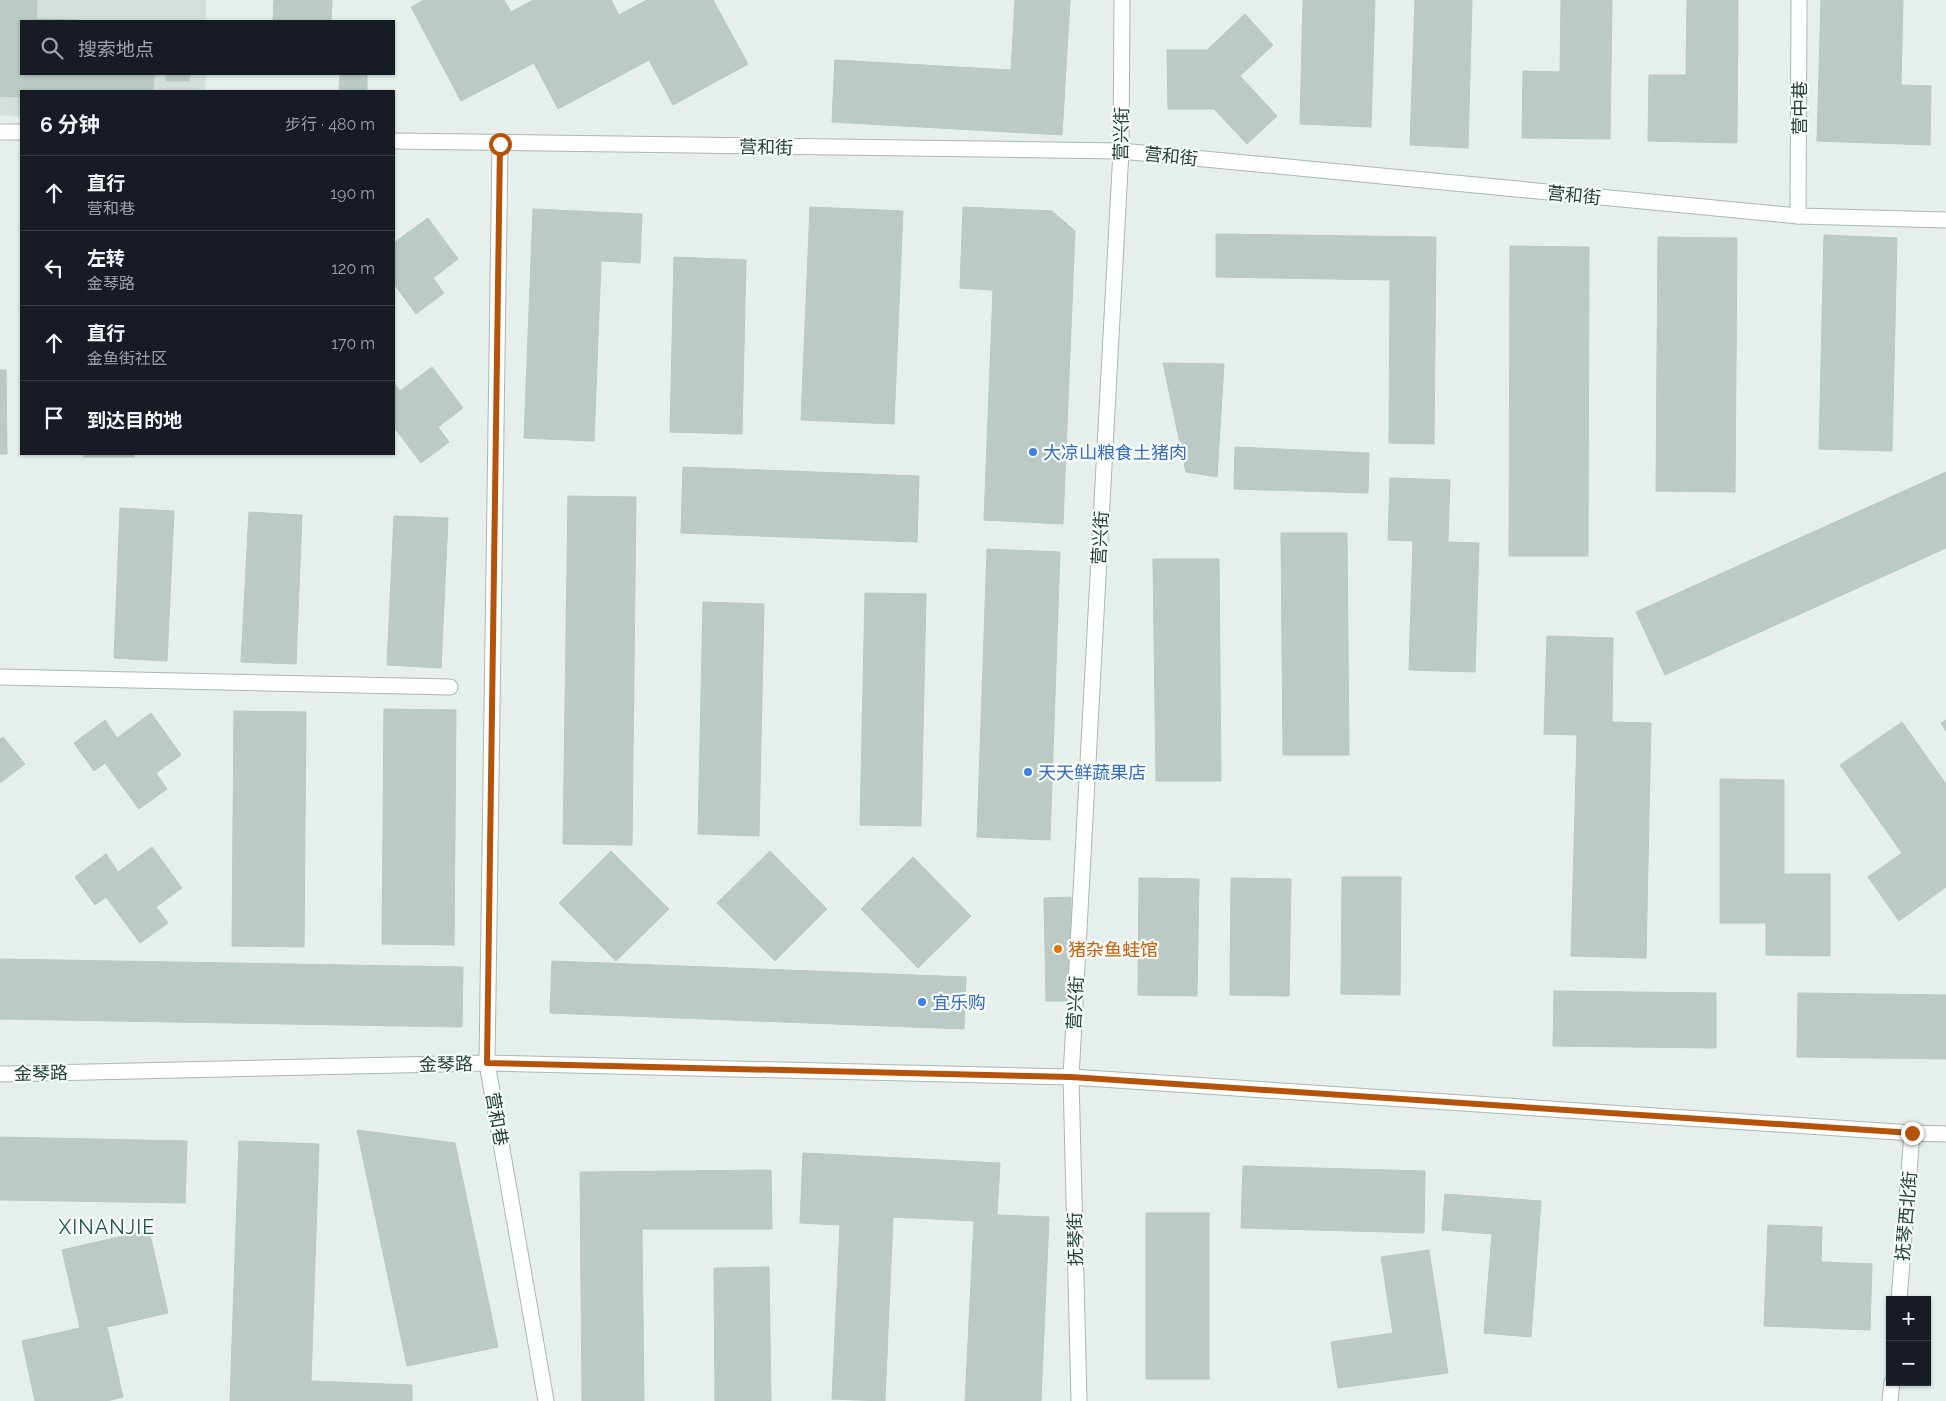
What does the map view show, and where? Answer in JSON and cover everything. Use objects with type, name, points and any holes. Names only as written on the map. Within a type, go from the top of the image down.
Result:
[{"type":"street","name":"营兴街","points":[[1071,1077],[1121,151],[1122,0]]},
{"type":"street","name":"营中巷","points":[[1798,216],[1799,0]]},
{"type":"street","points":[[0,132],[20,132]]},
{"type":"street","name":"营和街","points":[[395,141],[500,144],[1121,151],[1798,216],[1946,220]]},
{"type":"street","name":"营和巷","points":[[500,144],[487,1063],[546,1401]]},
{"type":"street","points":[[0,677],[450,687]]},
{"type":"street","name":"金琴路","points":[[0,1074],[487,1063],[1071,1077],[1946,1134]]},
{"type":"street","name":"抚琴街","points":[[1071,1077],[1079,1401]]},
{"type":"street","name":"抚琴西北街","points":[[1899,1296],[1912,1133]]},
{"type":"street","points":[[1890,1401],[1892,1386]]},
{"type":"shaded area","points":[[0,0],[206,0],[206,20],[20,20],[20,75],[206,75],[205,90],[20,90],[20,117],[0,115]]},
{"type":"building","points":[[0,0],[37,0],[36,20],[20,20],[20,75],[34,75],[34,90],[20,90],[20,97],[0,96]]},
{"type":"building","points":[[274,0],[332,0],[331,20],[273,20]]},
{"type":"building","points":[[424,0],[504,0],[511,12],[533,0],[611,0],[619,15],[647,0],[713,0],[748,64],[673,105],[649,60],[558,109],[534,63],[461,101],[411,7]]},
{"type":"building","points":[[1015,0],[1070,0],[1062,135],[832,122],[835,60],[1011,70]]},
{"type":"building","points":[[1303,0],[1375,0],[1371,127],[1300,124]]},
{"type":"building","points":[[1415,0],[1472,0],[1468,148],[1410,145]]},
{"type":"building","points":[[1561,0],[1612,0],[1610,139],[1522,138],[1523,71],[1560,72]]},
{"type":"building","points":[[1687,0],[1738,0],[1737,143],[1648,141],[1649,75],[1686,75]]},
{"type":"building","points":[[1821,0],[1903,0],[1901,85],[1931,86],[1930,145],[1817,141]]},
{"type":"building","points":[[1245,14],[1273,45],[1240,76],[1277,116],[1247,144],[1214,109],[1168,109],[1167,50],[1207,50]]},
{"type":"building","points":[[37,19],[76,20],[36,20]]},
{"type":"building","points":[[34,75],[154,75],[153,90],[34,90]]},
{"type":"building","points":[[166,75],[190,75],[189,81],[166,81]]},
{"type":"building","points":[[340,75],[367,75],[367,90],[339,90]]},
{"type":"building","points":[[810,207],[903,211],[894,424],[801,420]]},
{"type":"building","points":[[963,207],[1052,211],[1075,231],[1063,524],[984,520],[993,290],[960,288]]},
{"type":"building","points":[[533,209],[642,214],[640,263],[601,261],[594,441],[524,438]]},
{"type":"building","points":[[428,218],[458,259],[433,278],[444,293],[416,314],[395,285],[395,242]]},
{"type":"building","points":[[1216,234],[1436,237],[1434,444],[1389,443],[1390,280],[1216,277]]},
{"type":"building","points":[[1824,235],[1897,238],[1892,451],[1819,449]]},
{"type":"building","points":[[1658,237],[1737,238],[1735,492],[1656,491]]},
{"type":"building","points":[[1510,246],[1589,247],[1588,556],[1509,556]]},
{"type":"building","points":[[674,257],[746,260],[742,434],[670,432]]},
{"type":"building","points":[[1163,363],[1224,364],[1217,477],[1186,472]]},
{"type":"building","points":[[432,367],[463,408],[438,427],[449,442],[421,463],[395,428],[395,384],[400,391]]},
{"type":"building","points":[[0,370],[6,370],[7,454],[0,454]]},
{"type":"building","points":[[1235,447],[1369,453],[1368,493],[1234,489]]},
{"type":"building","points":[[84,455],[134,455],[134,457],[84,457]]},
{"type":"building","points":[[683,467],[919,476],[917,542],[681,533]]},
{"type":"building","points":[[1946,472],[1946,548],[1665,675],[1636,612]]},
{"type":"building","points":[[1390,478],[1450,480],[1448,542],[1479,543],[1475,672],[1409,670],[1413,541],[1388,540]]},
{"type":"building","points":[[568,496],[636,497],[632,845],[563,844]]},
{"type":"building","points":[[120,508],[174,511],[167,661],[114,658]]},
{"type":"building","points":[[249,512],[302,515],[296,664],[241,662]]},
{"type":"building","points":[[394,516],[448,518],[441,668],[387,665]]},
{"type":"building","points":[[1281,533],[1347,533],[1349,755],[1283,755]]},
{"type":"building","points":[[987,549],[1060,552],[1050,840],[977,837]]},
{"type":"building","points":[[1153,559],[1219,559],[1221,781],[1156,781]]},
{"type":"building","points":[[865,593],[926,594],[921,826],[860,825]]},
{"type":"building","points":[[703,602],[764,604],[759,836],[698,834]]},
{"type":"building","points":[[1547,636],[1613,638],[1612,722],[1651,723],[1646,958],[1571,956],[1577,735],[1544,734]]},
{"type":"building","points":[[384,709],[456,710],[454,945],[382,944]]},
{"type":"building","points":[[234,711],[306,712],[304,947],[232,946]]},
{"type":"building","points":[[151,713],[181,755],[156,773],[167,789],[139,809],[105,763],[94,771],[74,743],[105,720],[117,738]]},
{"type":"building","points":[[1946,720],[1946,731],[1941,723]]},
{"type":"building","points":[[1902,722],[1946,784],[1946,887],[1899,921],[1868,877],[1902,853],[1840,765]]},
{"type":"building","points":[[3,737],[25,764],[0,783],[0,739]]},
{"type":"building","points":[[1720,779],[1784,780],[1784,874],[1830,874],[1830,956],[1766,955],[1766,923],[1720,923]]},
{"type":"building","points":[[152,847],[182,888],[156,907],[168,923],[140,943],[106,897],[95,905],[75,877],[106,854],[118,872]]},
{"type":"building","points":[[611,851],[669,909],[616,961],[559,903]]},
{"type":"building","points":[[770,851],[827,909],[775,961],[717,903]]},
{"type":"building","points":[[913,857],[971,916],[918,968],[861,909]]},
{"type":"building","points":[[1342,877],[1401,877],[1400,995],[1341,994]]},
{"type":"building","points":[[1139,878],[1199,879],[1197,996],[1138,995]]},
{"type":"building","points":[[1231,878],[1291,879],[1289,996],[1230,995]]},
{"type":"building","name":"猪杂鱼蛙馆","points":[[1071,897],[1072,1001],[1046,1001],[1044,898]]},
{"type":"building","points":[[0,959],[463,967],[462,1027],[0,1019]]},
{"type":"building","points":[[552,961],[966,977],[964,1029],[550,1013]]},
{"type":"building","points":[[1554,991],[1716,993],[1716,1048],[1553,1046]]},
{"type":"building","points":[[1798,993],[1946,995],[1946,1059],[1797,1057]]},
{"type":"building","points":[[357,1130],[455,1143],[498,1347],[407,1366]]},
{"type":"building","points":[[0,1137],[187,1141],[185,1203],[0,1200]]},
{"type":"building","points":[[239,1141],[319,1144],[311,1381],[412,1385],[412,1401],[230,1401]]},
{"type":"building","points":[[803,1153],[1000,1163],[997,1215],[1049,1217],[1041,1401],[965,1401],[974,1221],[893,1217],[885,1401],[832,1399],[840,1225],[800,1223]]},
{"type":"building","points":[[1243,1166],[1425,1171],[1424,1233],[1241,1228]]},
{"type":"building","points":[[771,1170],[772,1229],[642,1229],[644,1401],[582,1401],[580,1172]]},
{"type":"building","points":[[1445,1194],[1541,1201],[1531,1337],[1484,1333],[1492,1234],[1442,1230]]},
{"type":"building","points":[[1146,1213],[1209,1213],[1209,1379],[1146,1379]]},
{"type":"building","points":[[1768,1225],[1822,1227],[1821,1262],[1872,1264],[1870,1330],[1764,1326]]},
{"type":"building","points":[[149,1230],[168,1313],[107,1327],[123,1397],[107,1401],[35,1401],[22,1341],[80,1328],[62,1250]]},
{"type":"building","points":[[1429,1250],[1448,1373],[1338,1388],[1331,1342],[1393,1333],[1381,1257]]},
{"type":"building","points":[[769,1267],[771,1401],[715,1401],[714,1268]]},
{"type":"place","name":"大凉山粮食土猪肉","points":[[1033,452]]},
{"type":"place","name":"天天鲜蔬果店","points":[[1028,772]]},
{"type":"place","name":"猪杂鱼蛙馆","points":[[1058,949]]},
{"type":"place","name":"宜乐购","points":[[922,1002]]},
{"type":"district","name":"XINANJIE","points":[[107,1227]]},
{"type":"route","points":[[500,144],[487,1063],[1071,1077],[1912,1133]]}]
